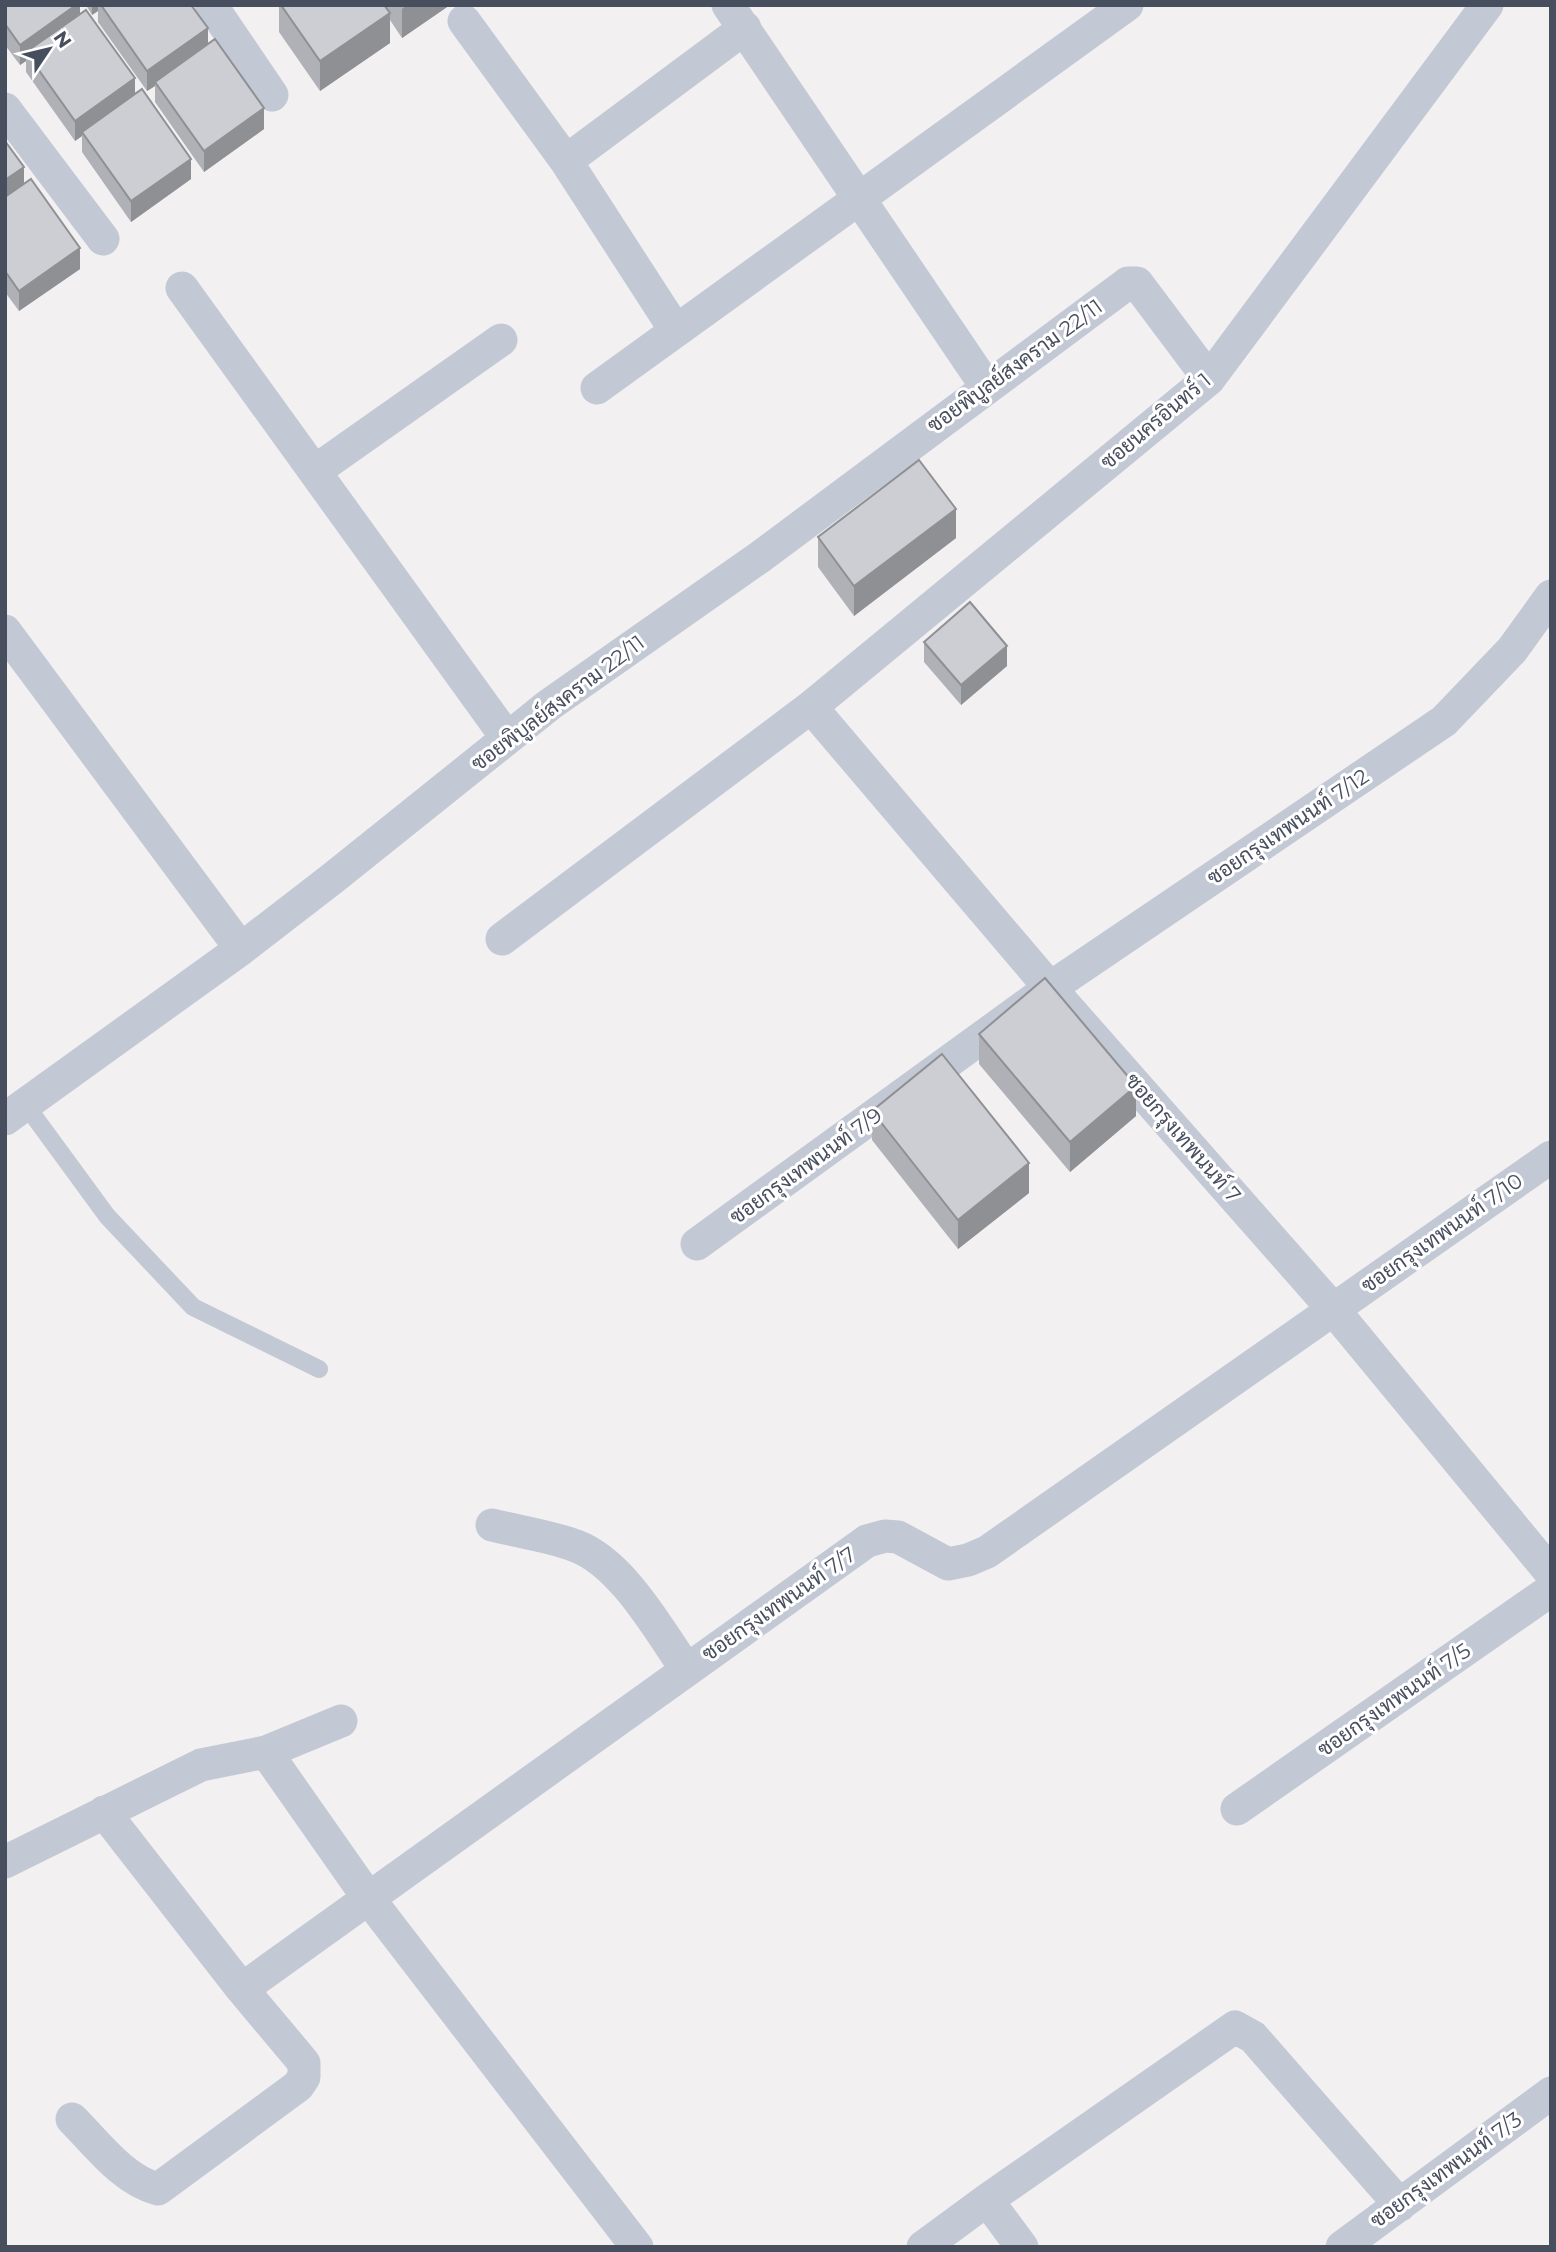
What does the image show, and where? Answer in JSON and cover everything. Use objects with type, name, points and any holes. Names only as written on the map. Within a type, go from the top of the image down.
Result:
[{"type":"street","points":[[211,5],[272,95]]},
{"type":"street","points":[[597,388],[1127,5]]},
{"type":"street","name":"ซอยนครอินทร์ 1","points":[[502,939],[810,707],[1209,379],[1487,5]]},
{"type":"street","points":[[566,161],[736,17],[986,386]]},
{"type":"street","points":[[464,21],[566,161],[676,331]]},
{"type":"street","points":[[5,109],[103,239]]},
{"type":"street","name":"ซอยพิบูลย์สงคราม 22/11","points":[[15,1111],[241,949],[549,705],[760,556],[1128,283],[1137,282],[1209,379]]},
{"type":"street","points":[[182,288],[507,738]]},
{"type":"street","points":[[315,471],[501,340]]},
{"type":"street","name":"ซอยกรุงเทพนนท์ 7/12","points":[[1051,988],[1444,721],[1511,650],[1551,596]]},
{"type":"street","points":[[5,631],[241,949]]},
{"type":"street","name":"ซอยกรุงเทพนนท์ 7","points":[[810,707],[1051,988],[1333,1309],[1551,1573]]},
{"type":"street","name":"ซอยกรุงเทพนนท์ 7/9","points":[[697,1244],[1051,988]]},
{"type":"street","name":"ซอยกรุงเทพนนท์ 7/10","points":[[1333,1309],[1551,1157]]},
{"type":"street","name":"ซอยกรุงเทพนนท์ 7/7","points":[[242,1989],[867,1541],[885,1536],[898,1537],[947,1564],[968,1560],[987,1552],[1333,1309]]},
{"type":"street","points":[[492,1525],[577,1546],[605,1563],[633,1595],[686,1669]]},
{"type":"street","name":"ซอยกรุงเทพนนท์ 7/5","points":[[1237,1809],[1551,1590]]},
{"type":"street","points":[[5,1862],[201,1765],[266,1752],[341,1721]]},
{"type":"street","points":[[266,1752],[369,1899],[637,2247]]},
{"type":"street","points":[[72,2119],[129,2175],[145,2186],[158,2189],[298,2086],[304,2077],[304,2063],[242,1989],[104,1812]]},
{"type":"street","points":[[923,2247],[1235,2027],[1253,2037],[1399,2205]]},
{"type":"street","name":"ซอยกรุงเทพนนท์ 7/3","points":[[1342,2247],[1551,2093]]},
{"type":"street","points":[[987,2200],[1021,2247]]},
{"type":"lane","points":[[15,1111],[107,1216],[193,1307],[320,1369]]},
{"type":"building","points":[[5,5],[76,5],[20,45],[5,24]]},
{"type":"building","points":[[101,5],[191,5],[208,28],[147,71]]},
{"type":"building","points":[[281,5],[384,5],[390,13],[320,61]]},
{"type":"building","points":[[86,10],[135,78],[75,121],[26,52]]},
{"type":"building","points":[[215,39],[264,108],[204,151],[155,82]]},
{"type":"building","points":[[142,89],[191,159],[131,201],[82,132]]},
{"type":"building","points":[[5,141],[24,167],[5,180]]},
{"type":"building","points":[[31,179],[80,248],[19,291],[5,271],[5,197]]},
{"type":"building","points":[[919,460],[956,509],[854,586],[818,537]]},
{"type":"building","points":[[970,602],[1007,646],[961,685],[924,642]]},
{"type":"building","points":[[1045,978],[1136,1086],[1070,1142],[979,1034]]},
{"type":"building","points":[[942,1054],[1029,1163],[958,1220],[872,1111]]}]
